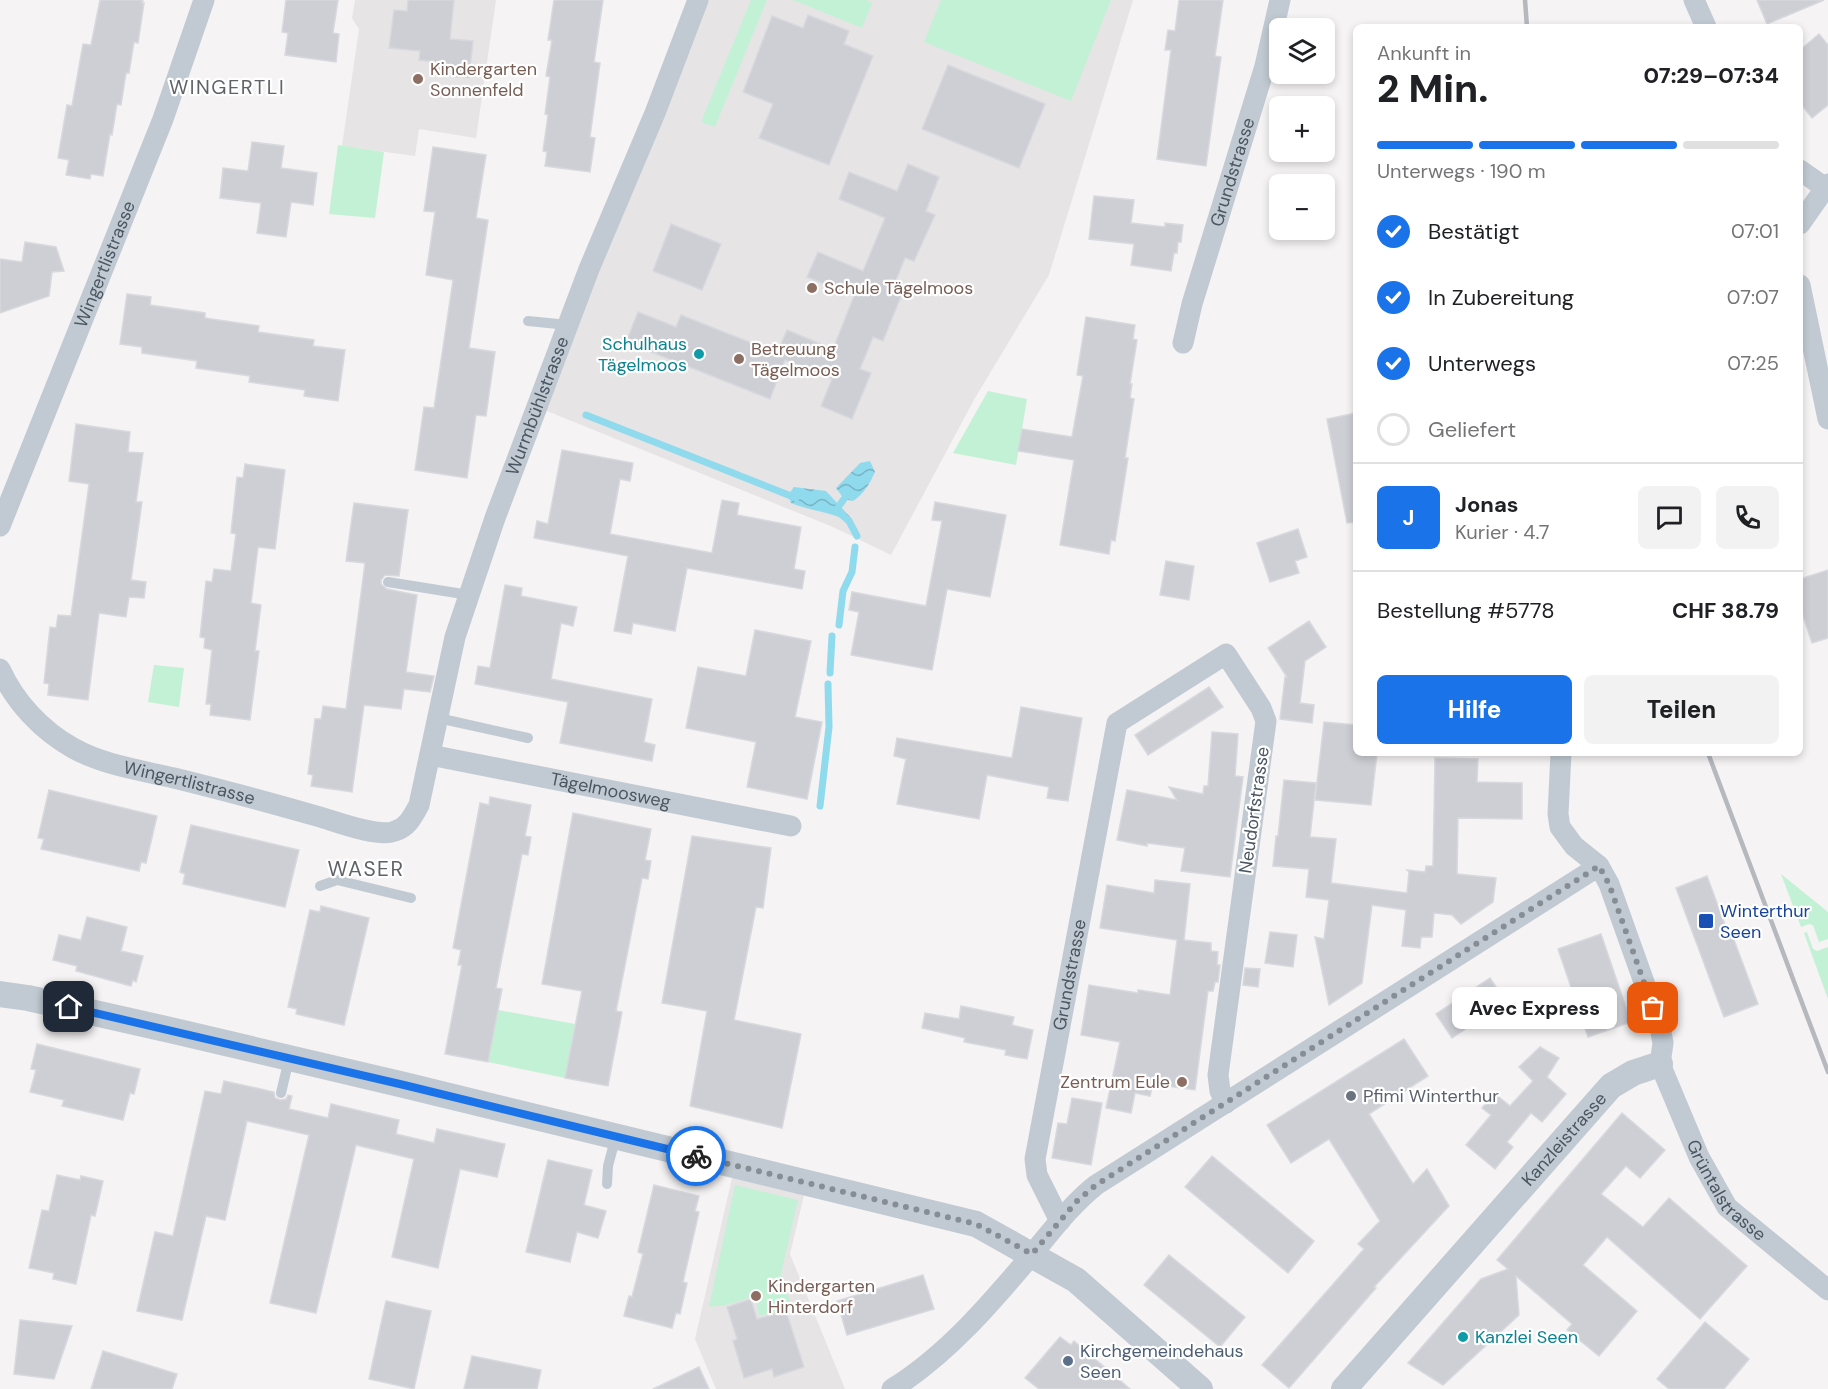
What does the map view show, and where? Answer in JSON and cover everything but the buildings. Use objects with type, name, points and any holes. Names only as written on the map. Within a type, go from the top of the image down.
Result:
[{"type":"street","name":"Wingertlistrasse","points":[[0,526],[159,129],[204,0]]},
{"type":"street","name":"Wurmbühlstrasse","points":[[410,822],[419,805],[456,637],[495,518],[568,325],[619,195],[655,113],[698,0]]},
{"type":"street","name":"Grundstrasse","points":[[1183,344],[1192,304],[1265,66],[1280,0]]},
{"type":"street","points":[[1694,0],[1705,24]]},
{"type":"street","points":[[1803,172],[1827,188],[1803,220]]},
{"type":"street","points":[[1803,299],[1828,419]]},
{"type":"street","name":"Neudorfstrasse","points":[[1117,723],[1226,654],[1261,708],[1266,721],[1218,1075],[1220,1091],[1226,1103]]},
{"type":"street","name":"Wingertlistrasse","points":[[0,669],[8,687],[49,733],[74,749],[100,760],[252,797],[372,832],[394,832],[410,822]]},
{"type":"street","name":"Grundstrasse","points":[[1060,1221],[1037,1175],[1035,1159],[1117,723]]},
{"type":"street","name":"Tägelmoosweg","points":[[430,755],[791,826]]},
{"type":"street","points":[[1561,756],[1558,814],[1560,827],[1574,846],[1599,866],[1609,884],[1660,1027],[1663,1043],[1660,1064]]},
{"type":"street","points":[[892,1389],[947,1347],[1076,1202],[1096,1185],[1599,866]]},
{"type":"street","points":[[0,994],[28,998],[290,1058],[976,1224],[1077,1280],[1200,1389]]},
{"type":"street","name":"Grüntalstrasse","points":[[1660,1064],[1699,1157],[1727,1207],[1828,1290]]},
{"type":"street","name":"Kanzleistrasse","points":[[1344,1389],[1611,1086],[1633,1073],[1660,1064]]},
{"type":"lane","points":[[528,321],[568,325]]},
{"type":"lane","points":[[388,582],[469,595]]},
{"type":"lane","points":[[438,718],[528,738]]},
{"type":"lane","points":[[320,886],[337,880],[411,898]]},
{"type":"lane","points":[[281,1093],[290,1058]]},
{"type":"lane","points":[[607,1184],[608,1166],[616,1136]]},
{"type":"shaded area","name":"Kindergarten Sonnenfeld","points":[[355,0],[496,0],[476,138],[419,129],[415,156],[342,146],[359,29],[352,18]]},
{"type":"shaded area","name":"Schule Tägelmoos","points":[[698,0],[1133,0],[1049,275],[975,398],[891,555],[833,527],[537,407]]},
{"type":"shaded area","name":"Kindergarten Hinterdorf","points":[[735,1165],[807,1183],[790,1254],[845,1389],[716,1389],[695,1339]]},
{"type":"green space","points":[[751,0],[767,0],[715,127],[701,122]]},
{"type":"green space","points":[[793,0],[866,0],[872,3],[862,28]]},
{"type":"green space","points":[[941,0],[1111,0],[1071,101],[924,42]]},
{"type":"green space","points":[[338,145],[384,152],[375,218],[329,214]]},
{"type":"green space","points":[[988,391],[1027,399],[1016,465],[953,453]]},
{"type":"green space","points":[[154,665],[184,668],[179,707],[148,702]]},
{"type":"green space","points":[[1781,874],[1828,912],[1828,939],[1819,942],[1813,925],[1801,927]]},
{"type":"green space","points":[[1807,932],[1813,949],[1817,951],[1828,947],[1828,999],[1804,933]]},
{"type":"green space","points":[[498,1010],[575,1024],[565,1078],[488,1062]]},
{"type":"green space","points":[[735,1185],[798,1200],[781,1274],[792,1308],[759,1316],[755,1296],[726,1305],[709,1307]]},
{"type":"water","points":[[870,461],[875,472],[866,488],[853,501],[844,499],[836,488],[860,463]]},
{"type":"water","points":[[794,487],[826,491],[852,519],[849,521],[791,503],[788,495]]},
{"type":"waterway","points":[[586,415],[796,498]]},
{"type":"waterway","points":[[836,510],[844,499]]},
{"type":"waterway","points":[[842,515],[849,521],[857,536]]},
{"type":"waterway","points":[[839,625],[843,591],[852,572],[855,547]]},
{"type":"waterway","points":[[830,673],[832,636]]},
{"type":"waterway","points":[[820,806],[829,727],[828,684]]},
{"type":"railway","points":[[1525,0],[1527,24]]},
{"type":"railway","points":[[1709,756],[1828,1072]]},
{"type":"way so far","points":[[696,1156],[976,1224],[1032,1254],[1076,1202],[1096,1185],[1599,866],[1609,884],[1653,1008]]},
{"type":"place","name":"Kindergarten Sonnenfeld","points":[[418,79]]},
{"type":"place","name":"Schule Tägelmoos","points":[[812,288]]},
{"type":"place","name":"Schulhaus Tägelmoos","points":[[699,354]]},
{"type":"place","name":"Betreuung Tägelmoos","points":[[739,359]]},
{"type":"place","name":"Winterthur Seen","points":[[1706,921]]},
{"type":"place","name":"Avec Express","points":[[1653,1008]]},
{"type":"place","name":"Zentrum Eule","points":[[1182,1082]]},
{"type":"place","name":"Pfimi Winterthur","points":[[1351,1096]]},
{"type":"place","name":"Kindergarten Hinterdorf","points":[[756,1296]]},
{"type":"place","name":"Kanzlei Seen","points":[[1463,1337]]},
{"type":"place","name":"Kirchgemeindehaus Seen","points":[[1068,1361]]},
{"type":"district","name":"WINGERTLI","points":[[227,87]]},
{"type":"district","name":"WASER","points":[[366,869]]},
{"type":"route","points":[[69,1007],[696,1156]]}]
